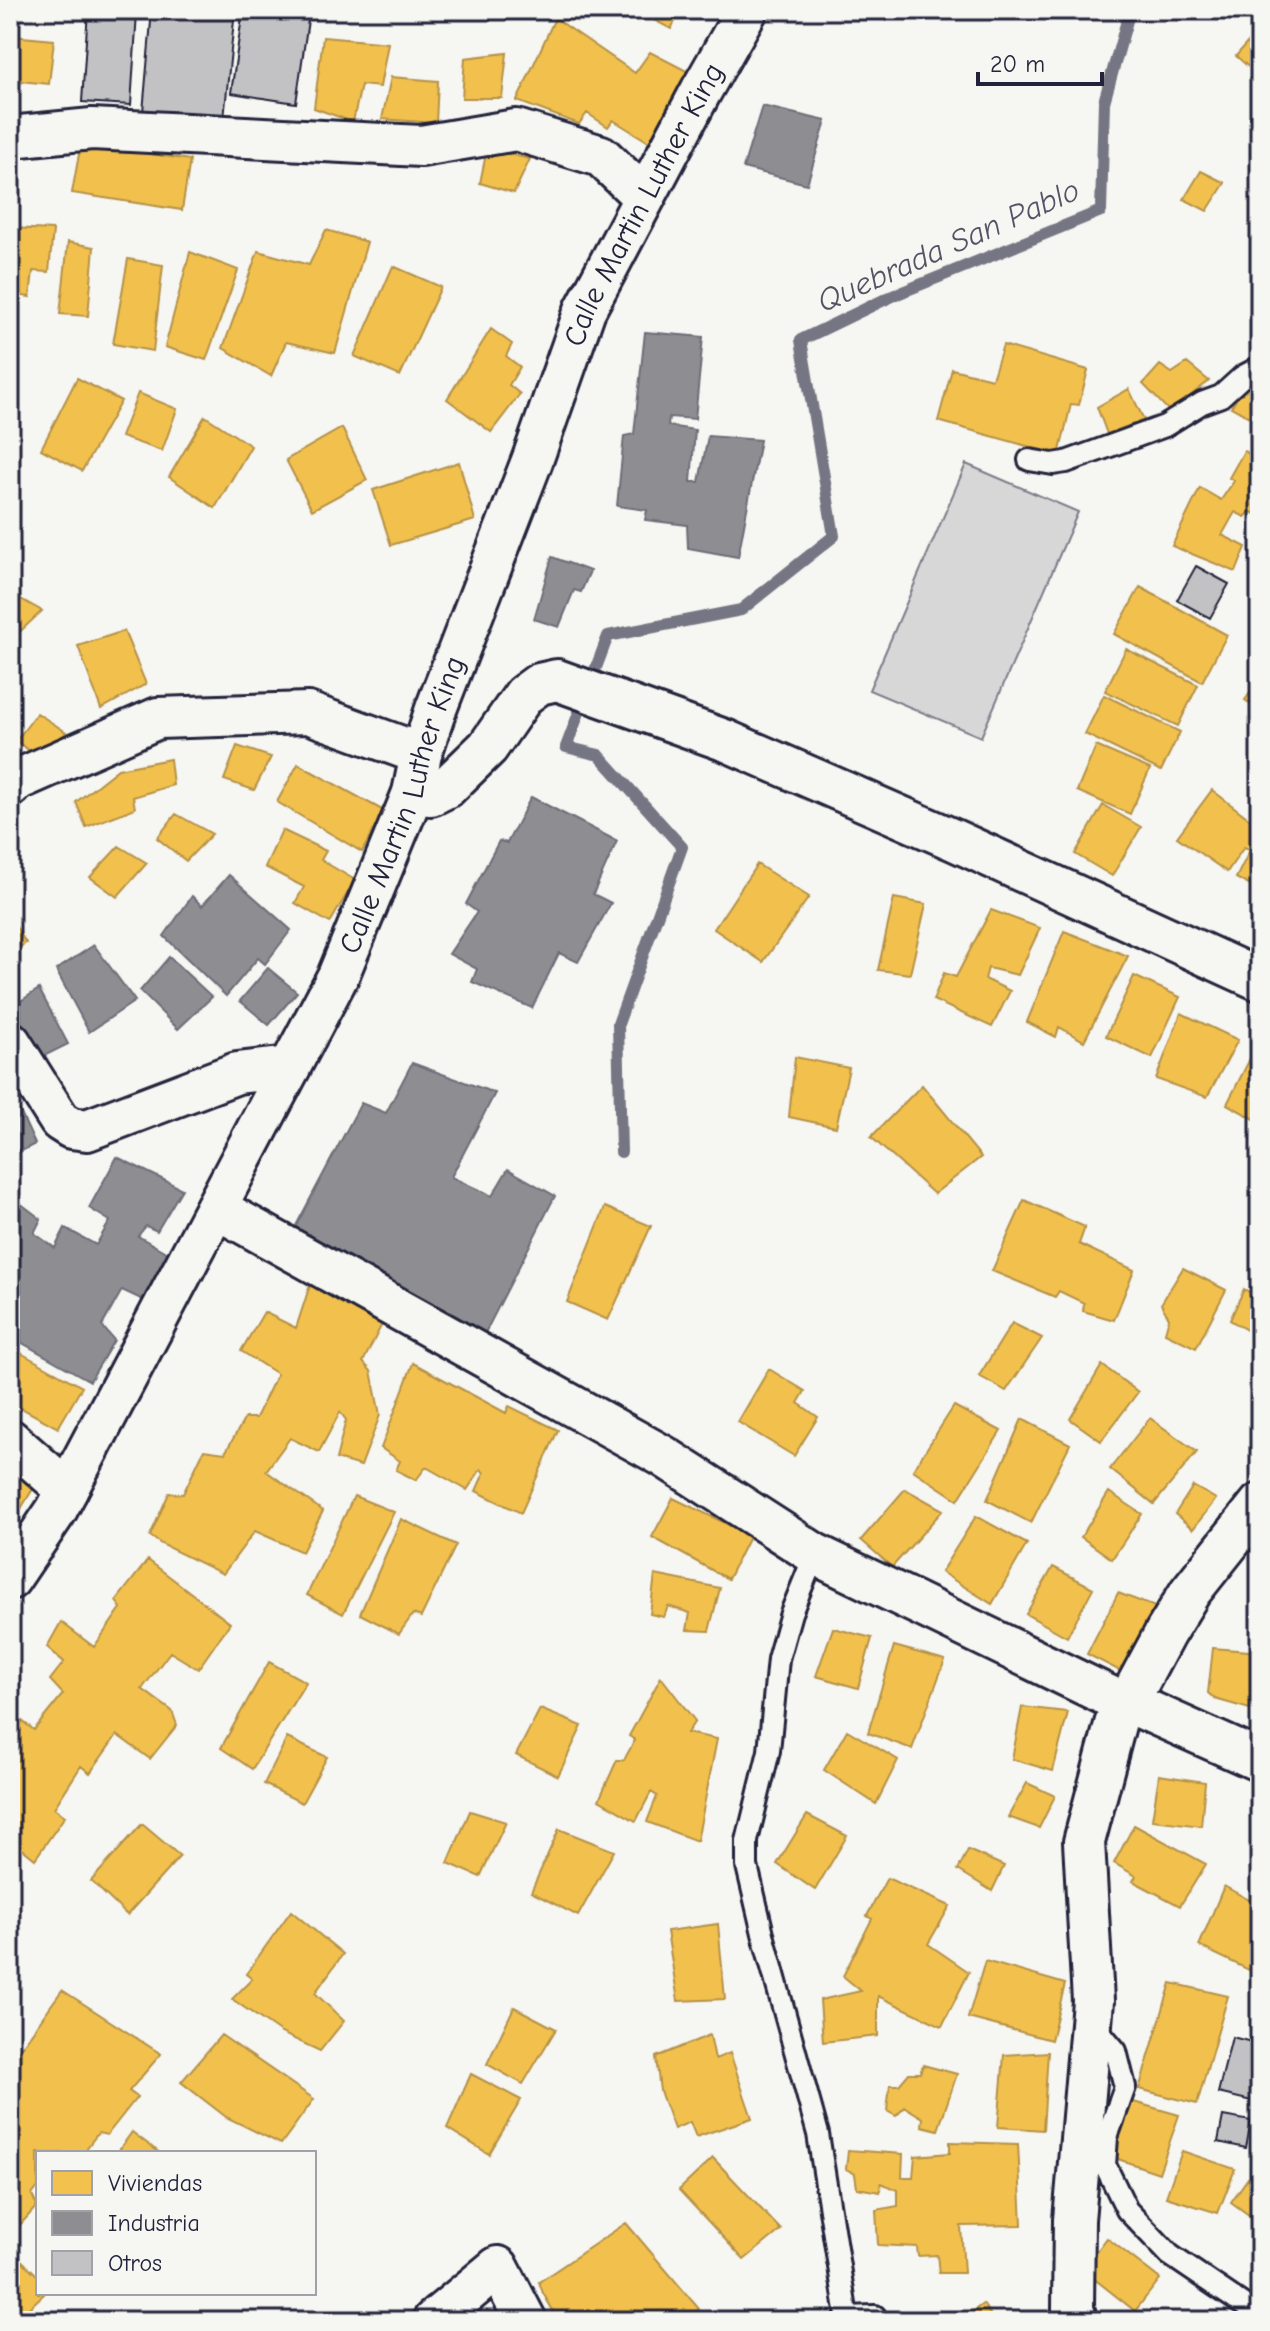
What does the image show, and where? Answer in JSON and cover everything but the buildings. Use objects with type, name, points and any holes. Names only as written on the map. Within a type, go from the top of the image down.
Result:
[{"type":"street","name":"Calle Martin Luther King","points":[[10,1579],[56,1511],[338,976],[413,793],[421,754],[436,709],[532,461],[585,310],[747,10]]},
{"type":"street","points":[[10,137],[92,129],[421,146],[516,130],[601,156],[644,197]]},
{"type":"street","points":[[413,793],[431,795],[447,787],[488,747],[524,695],[539,684],[557,680],[741,747],[1260,980]]},
{"type":"street","points":[[10,787],[17,780],[158,718],[308,713],[421,754]]},
{"type":"street","points":[[10,1042],[60,1121],[71,1128],[87,1130],[237,1073],[290,1067]]},
{"type":"street","points":[[216,1208],[663,1456],[815,1554],[1124,1702],[1260,1761]]},
{"type":"street","points":[[10,1440],[67,1490]]},
{"type":"street","points":[[1077,2321],[1073,2309],[1074,2220],[1093,2001],[1084,1842],[1124,1702],[1190,1592],[1260,1504]]},
{"type":"street","points":[[433,2321],[498,2267],[526,2321]]},
{"type":"lane","points":[[1029,460],[1053,464],[1066,462],[1141,436],[1221,396],[1243,376],[1260,367]]},
{"type":"lane","points":[[815,1554],[791,1613],[778,1659],[769,1751],[747,1841],[747,1866],[818,2134],[847,2317],[875,2316]]},
{"type":"lane","points":[[1091,2021],[1116,2051],[1125,2087],[1107,2137],[1105,2165],[1127,2210],[1170,2255],[1260,2316]]},
{"type":"shaded area","points":[[966,464],[1078,512],[981,737],[869,690]]},
{"type":"waterway","name":"Quebrada San Pablo","points":[[621,1152],[618,1024],[682,847],[599,755],[566,747],[608,636],[741,610],[834,536],[801,340],[890,297],[1101,211],[1104,102],[1130,10]]}]
